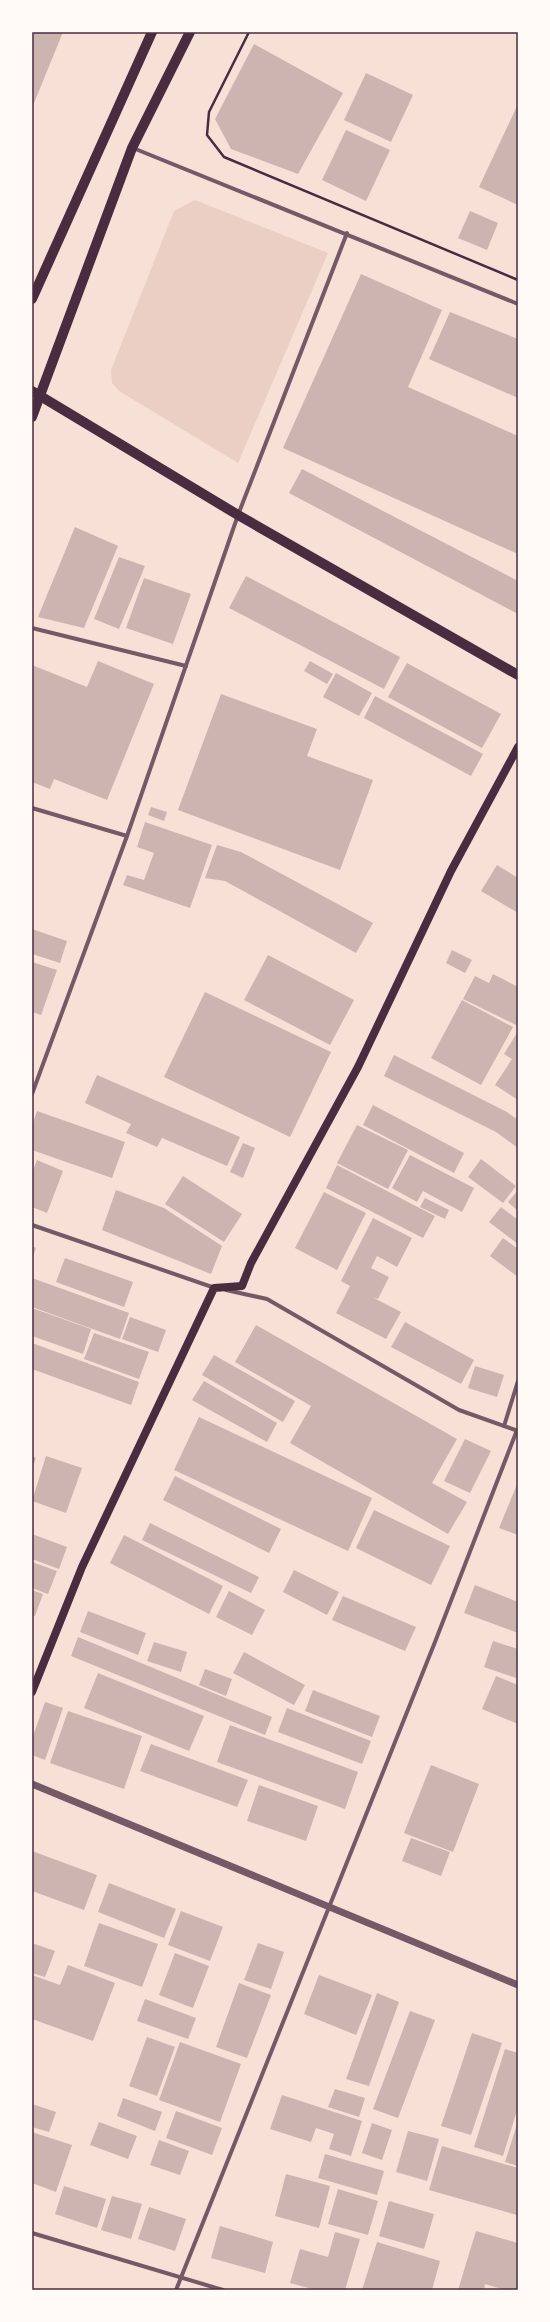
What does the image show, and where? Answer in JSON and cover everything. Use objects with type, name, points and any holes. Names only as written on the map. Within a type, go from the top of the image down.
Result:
[{"type":"main road","points":[[32,299],[152,32]]},
{"type":"main road","points":[[32,417],[36,393],[132,148],[190,32]]},
{"type":"main road","points":[[36,393],[238,515],[518,675]]},
{"type":"main road","points":[[32,1692],[82,1567],[214,1288],[242,1286],[258,1251],[358,1067],[451,870],[518,747]]},
{"type":"street","points":[[132,148],[347,233],[518,304]]},
{"type":"street","points":[[32,1094],[127,836],[238,515],[347,233]]},
{"type":"street","points":[[32,628],[186,666]]},
{"type":"street","points":[[32,808],[127,836]]},
{"type":"street","points":[[32,1225],[214,1288],[267,1299],[459,1410],[517,1430],[438,1635],[328,1906],[176,2290]]},
{"type":"street","points":[[504,1426],[518,1382]]},
{"type":"street","points":[[32,1784],[518,1985]]},
{"type":"street","points":[[32,2233],[223,2290]]},
{"type":"path","points":[[248,32],[207,118],[207,135],[224,156],[518,280]]},
{"type":"shaded area","points":[[195,200],[328,253],[238,463],[119,391],[112,383],[111,370],[174,211]]},
{"type":"building","points":[[32,32],[63,32],[32,108]]},
{"type":"building","points":[[254,44],[343,93],[298,174],[231,149],[215,119]]},
{"type":"building","points":[[366,73],[413,95],[391,142],[344,120]]},
{"type":"building","points":[[518,104],[518,205],[479,187]]},
{"type":"building","points":[[346,130],[390,150],[366,201],[322,180]]},
{"type":"building","points":[[470,211],[498,223],[487,250],[458,238]]},
{"type":"building","points":[[361,274],[442,310],[408,387],[518,436],[518,554],[283,448]]},
{"type":"building","points":[[450,312],[518,339],[518,398],[429,359]]},
{"type":"building","points":[[302,469],[518,581],[518,614],[289,493]]},
{"type":"building","points":[[75,527],[118,546],[84,628],[38,617]]},
{"type":"building","points":[[119,557],[145,566],[119,629],[94,619]]},
{"type":"building","points":[[246,576],[400,657],[384,689],[229,608]]},
{"type":"building","points":[[144,578],[191,594],[173,644],[126,628]]},
{"type":"building","points":[[98,661],[154,684],[107,800],[54,779],[50,789],[32,782],[32,665],[87,687]]},
{"type":"building","points":[[310,661],[333,674],[327,684],[304,671]]},
{"type":"building","points":[[407,663],[501,714],[482,748],[388,697]]},
{"type":"building","points":[[336,673],[372,693],[359,716],[323,697]]},
{"type":"building","points":[[221,694],[317,729],[307,756],[373,780],[340,870],[178,810]]},
{"type":"building","points":[[375,696],[483,754],[471,776],[364,718]]},
{"type":"building","points":[[151,807],[167,812],[164,821],[148,815]]},
{"type":"building","points":[[145,822],[212,845],[190,908],[123,885],[127,875],[144,880],[154,853],[137,847]]},
{"type":"building","points":[[217,845],[241,852],[373,923],[356,953],[225,881],[205,878]]},
{"type":"building","points":[[497,865],[518,878],[518,913],[481,891]]},
{"type":"building","points":[[32,929],[67,941],[60,963],[32,954]]},
{"type":"building","points":[[452,950],[472,960],[465,973],[446,963]]},
{"type":"building","points":[[268,955],[354,1000],[330,1045],[244,1000]]},
{"type":"building","points":[[32,962],[57,970],[41,1015],[32,1012]]},
{"type":"building","points":[[493,974],[518,987],[518,1026],[463,999],[475,976],[489,983]]},
{"type":"building","points":[[205,992],[331,1052],[290,1137],[164,1077]]},
{"type":"building","points":[[462,1000],[513,1027],[481,1085],[431,1058]]},
{"type":"building","points":[[517,1033],[518,1100],[495,1085],[512,1059],[504,1054]]},
{"type":"building","points":[[394,1055],[507,1112],[518,1120],[518,1148],[496,1132],[384,1076]]},
{"type":"building","points":[[97,1075],[240,1137],[227,1166],[162,1138],[157,1147],[126,1133],[131,1124],[85,1103]]},
{"type":"building","points":[[373,1105],[464,1153],[454,1173],[363,1125]]},
{"type":"building","points":[[37,1111],[125,1142],[112,1178],[32,1150],[32,1126]]},
{"type":"building","points":[[357,1125],[408,1150],[388,1189],[337,1163]]},
{"type":"building","points":[[243,1143],[255,1148],[243,1178],[230,1172]]},
{"type":"building","points":[[410,1155],[474,1188],[462,1212],[423,1191],[417,1202],[392,1188]]},
{"type":"building","points":[[481,1159],[516,1186],[503,1203],[468,1177]]},
{"type":"building","points":[[37,1160],[63,1171],[47,1213],[32,1207],[32,1173]]},
{"type":"building","points":[[337,1165],[435,1216],[423,1238],[326,1188]]},
{"type":"building","points":[[183,1176],[242,1214],[224,1242],[165,1204]]},
{"type":"building","points":[[116,1190],[164,1208],[222,1246],[211,1274],[102,1230]]},
{"type":"building","points":[[518,1190],[518,1211],[508,1202]]},
{"type":"building","points":[[324,1192],[366,1213],[337,1270],[295,1248]]},
{"type":"building","points":[[425,1198],[449,1210],[445,1219],[420,1207]]},
{"type":"building","points":[[501,1207],[518,1220],[518,1244],[489,1222]]},
{"type":"building","points":[[373,1218],[412,1238],[397,1267],[377,1256],[371,1268],[389,1277],[378,1299],[372,1297],[401,1312],[386,1339],[336,1313],[350,1286],[341,1281]]},
{"type":"building","points":[[503,1238],[518,1249],[518,1277],[490,1256]]},
{"type":"building","points":[[32,1246],[36,1248],[32,1259]]},
{"type":"building","points":[[65,1258],[133,1282],[124,1307],[56,1282]]},
{"type":"building","points":[[32,1278],[129,1313],[120,1339],[32,1307]]},
{"type":"building","points":[[32,1308],[91,1329],[83,1354],[32,1336]]},
{"type":"building","points":[[130,1317],[166,1330],[158,1352],[122,1339]]},
{"type":"building","points":[[405,1322],[474,1360],[461,1384],[391,1347]]},
{"type":"building","points":[[256,1325],[457,1439],[432,1483],[467,1502],[448,1534],[290,1443],[311,1406],[235,1362]]},
{"type":"building","points":[[94,1333],[149,1352],[139,1379],[84,1359]]},
{"type":"building","points":[[32,1343],[139,1382],[131,1405],[32,1369]]},
{"type":"building","points":[[214,1355],[295,1401],[283,1422],[202,1375]]},
{"type":"building","points":[[475,1366],[504,1375],[497,1397],[468,1388]]},
{"type":"building","points":[[204,1381],[277,1423],[267,1442],[192,1400]]},
{"type":"building","points":[[199,1417],[372,1498],[348,1551],[174,1470]]},
{"type":"building","points":[[465,1439],[491,1451],[470,1493],[444,1481]]},
{"type":"building","points":[[32,1456],[36,1458],[32,1469]]},
{"type":"building","points":[[46,1456],[82,1468],[66,1513],[32,1501]]},
{"type":"building","points":[[175,1476],[281,1529],[269,1553],[163,1500]]},
{"type":"building","points":[[518,1482],[518,1535],[499,1528]]},
{"type":"building","points":[[374,1510],[450,1546],[431,1585],[356,1548]]},
{"type":"building","points":[[150,1523],[259,1577],[251,1593],[142,1540]]},
{"type":"building","points":[[32,1534],[67,1547],[59,1569],[32,1559]]},
{"type":"building","points":[[124,1535],[223,1586],[209,1614],[110,1563]]},
{"type":"building","points":[[32,1562],[57,1571],[48,1594],[32,1588]]},
{"type":"building","points":[[294,1570],[339,1592],[327,1615],[283,1592]]},
{"type":"building","points":[[475,1585],[518,1602],[518,1633],[464,1613]]},
{"type":"building","points":[[32,1590],[43,1594],[35,1616],[32,1615]]},
{"type":"building","points":[[229,1591],[265,1610],[252,1635],[216,1617]]},
{"type":"building","points":[[343,1596],[416,1627],[405,1651],[332,1620]]},
{"type":"building","points":[[88,1611],[146,1633],[138,1655],[80,1632]]},
{"type":"building","points":[[78,1637],[272,1717],[265,1735],[71,1656]]},
{"type":"building","points":[[493,1641],[518,1649],[516,1678],[484,1667]]},
{"type":"building","points":[[154,1642],[187,1652],[181,1672],[147,1661]]},
{"type":"building","points":[[244,1652],[305,1685],[294,1705],[233,1673]]},
{"type":"building","points":[[205,1669],[232,1679],[226,1696],[199,1685]]},
{"type":"building","points":[[98,1673],[204,1716],[189,1751],[84,1708]]},
{"type":"building","points":[[496,1676],[518,1685],[518,1724],[482,1709]]},
{"type":"building","points":[[313,1690],[380,1716],[372,1737],[305,1711]]},
{"type":"building","points":[[45,1702],[63,1708],[45,1760],[32,1755],[32,1739]]},
{"type":"building","points":[[287,1708],[371,1741],[362,1764],[278,1732]]},
{"type":"building","points":[[68,1711],[142,1736],[124,1789],[50,1763]]},
{"type":"building","points":[[230,1725],[358,1772],[345,1809],[217,1762]]},
{"type":"building","points":[[151,1744],[248,1780],[237,1807],[140,1771]]},
{"type":"building","points":[[431,1765],[479,1784],[453,1852],[404,1833]]},
{"type":"building","points":[[259,1785],[318,1806],[306,1841],[247,1821]]},
{"type":"building","points":[[411,1838],[450,1852],[441,1876],[402,1861]]},
{"type":"building","points":[[32,1851],[97,1875],[84,1910],[32,1891]]},
{"type":"building","points":[[109,1883],[176,1909],[164,1938],[98,1912]]},
{"type":"building","points":[[181,1911],[223,1927],[210,1961],[168,1945]]},
{"type":"building","points":[[99,1923],[158,1944],[142,1987],[84,1966]]},
{"type":"building","points":[[32,1943],[55,1951],[45,1977],[32,1973]]},
{"type":"building","points":[[258,1943],[284,1952],[271,1989],[244,1980]]},
{"type":"building","points":[[175,1953],[209,1966],[193,2008],[159,1995]]},
{"type":"building","points":[[68,1965],[115,1983],[93,2041],[32,2019],[32,1975],[60,1985]]},
{"type":"building","points":[[319,1975],[372,1995],[356,2035],[304,2014]]},
{"type":"building","points":[[239,1983],[271,1995],[247,2058],[216,2047]]},
{"type":"building","points":[[377,1993],[399,2002],[369,2086],[346,2079]]},
{"type":"building","points":[[145,1999],[196,2018],[188,2039],[137,2021]]},
{"type":"building","points":[[410,2011],[435,2020],[398,2118],[373,2109]]},
{"type":"building","points":[[472,2033],[502,2043],[471,2135],[441,2126]]},
{"type":"building","points":[[147,2037],[175,2047],[157,2096],[129,2086]]},
{"type":"building","points":[[180,2042],[241,2064],[220,2122],[159,2100]]},
{"type":"building","points":[[505,2049],[518,2053],[518,2107],[503,2156],[474,2147]]},
{"type":"building","points":[[335,2089],[365,2098],[359,2117],[328,2107]]},
{"type":"building","points":[[282,2095],[362,2121],[351,2156],[329,2149],[334,2134],[316,2128],[311,2142],[270,2129]]},
{"type":"building","points":[[123,2098],[162,2112],[155,2131],[117,2116]]},
{"type":"building","points":[[32,2104],[56,2112],[49,2132],[32,2127]]},
{"type":"building","points":[[176,2111],[222,2128],[212,2155],[166,2138]]},
{"type":"building","points":[[518,2121],[518,2166],[505,2162]]},
{"type":"building","points":[[99,2122],[137,2136],[128,2159],[90,2145]]},
{"type":"building","points":[[372,2123],[392,2130],[382,2160],[362,2153]]},
{"type":"building","points":[[408,2131],[439,2139],[427,2181],[396,2172]]},
{"type":"building","points":[[32,2132],[72,2145],[56,2192],[32,2183]]},
{"type":"building","points":[[159,2140],[189,2151],[180,2175],[150,2165]]},
{"type":"building","points":[[442,2146],[518,2168],[517,2215],[429,2190]]},
{"type":"building","points":[[325,2154],[384,2171],[377,2195],[318,2178]]},
{"type":"building","points":[[286,2174],[330,2186],[319,2228],[275,2216]]},
{"type":"building","points":[[64,2186],[106,2199],[97,2228],[55,2214]]},
{"type":"building","points":[[338,2189],[378,2201],[368,2235],[328,2224]]},
{"type":"building","points":[[112,2196],[142,2204],[131,2239],[101,2230]]},
{"type":"building","points":[[389,2201],[434,2214],[424,2249],[379,2236]]},
{"type":"building","points":[[149,2207],[186,2219],[175,2251],[138,2239]]},
{"type":"building","points":[[220,2226],[273,2242],[265,2273],[211,2258]]},
{"type":"building","points":[[476,2231],[518,2243],[518,2290],[505,2290],[485,2284],[484,2290],[458,2290]]},
{"type":"building","points":[[335,2232],[360,2239],[345,2290],[316,2290],[290,2283],[300,2249],[328,2257]]},
{"type":"building","points":[[377,2242],[440,2261],[432,2290],[362,2290]]}]
